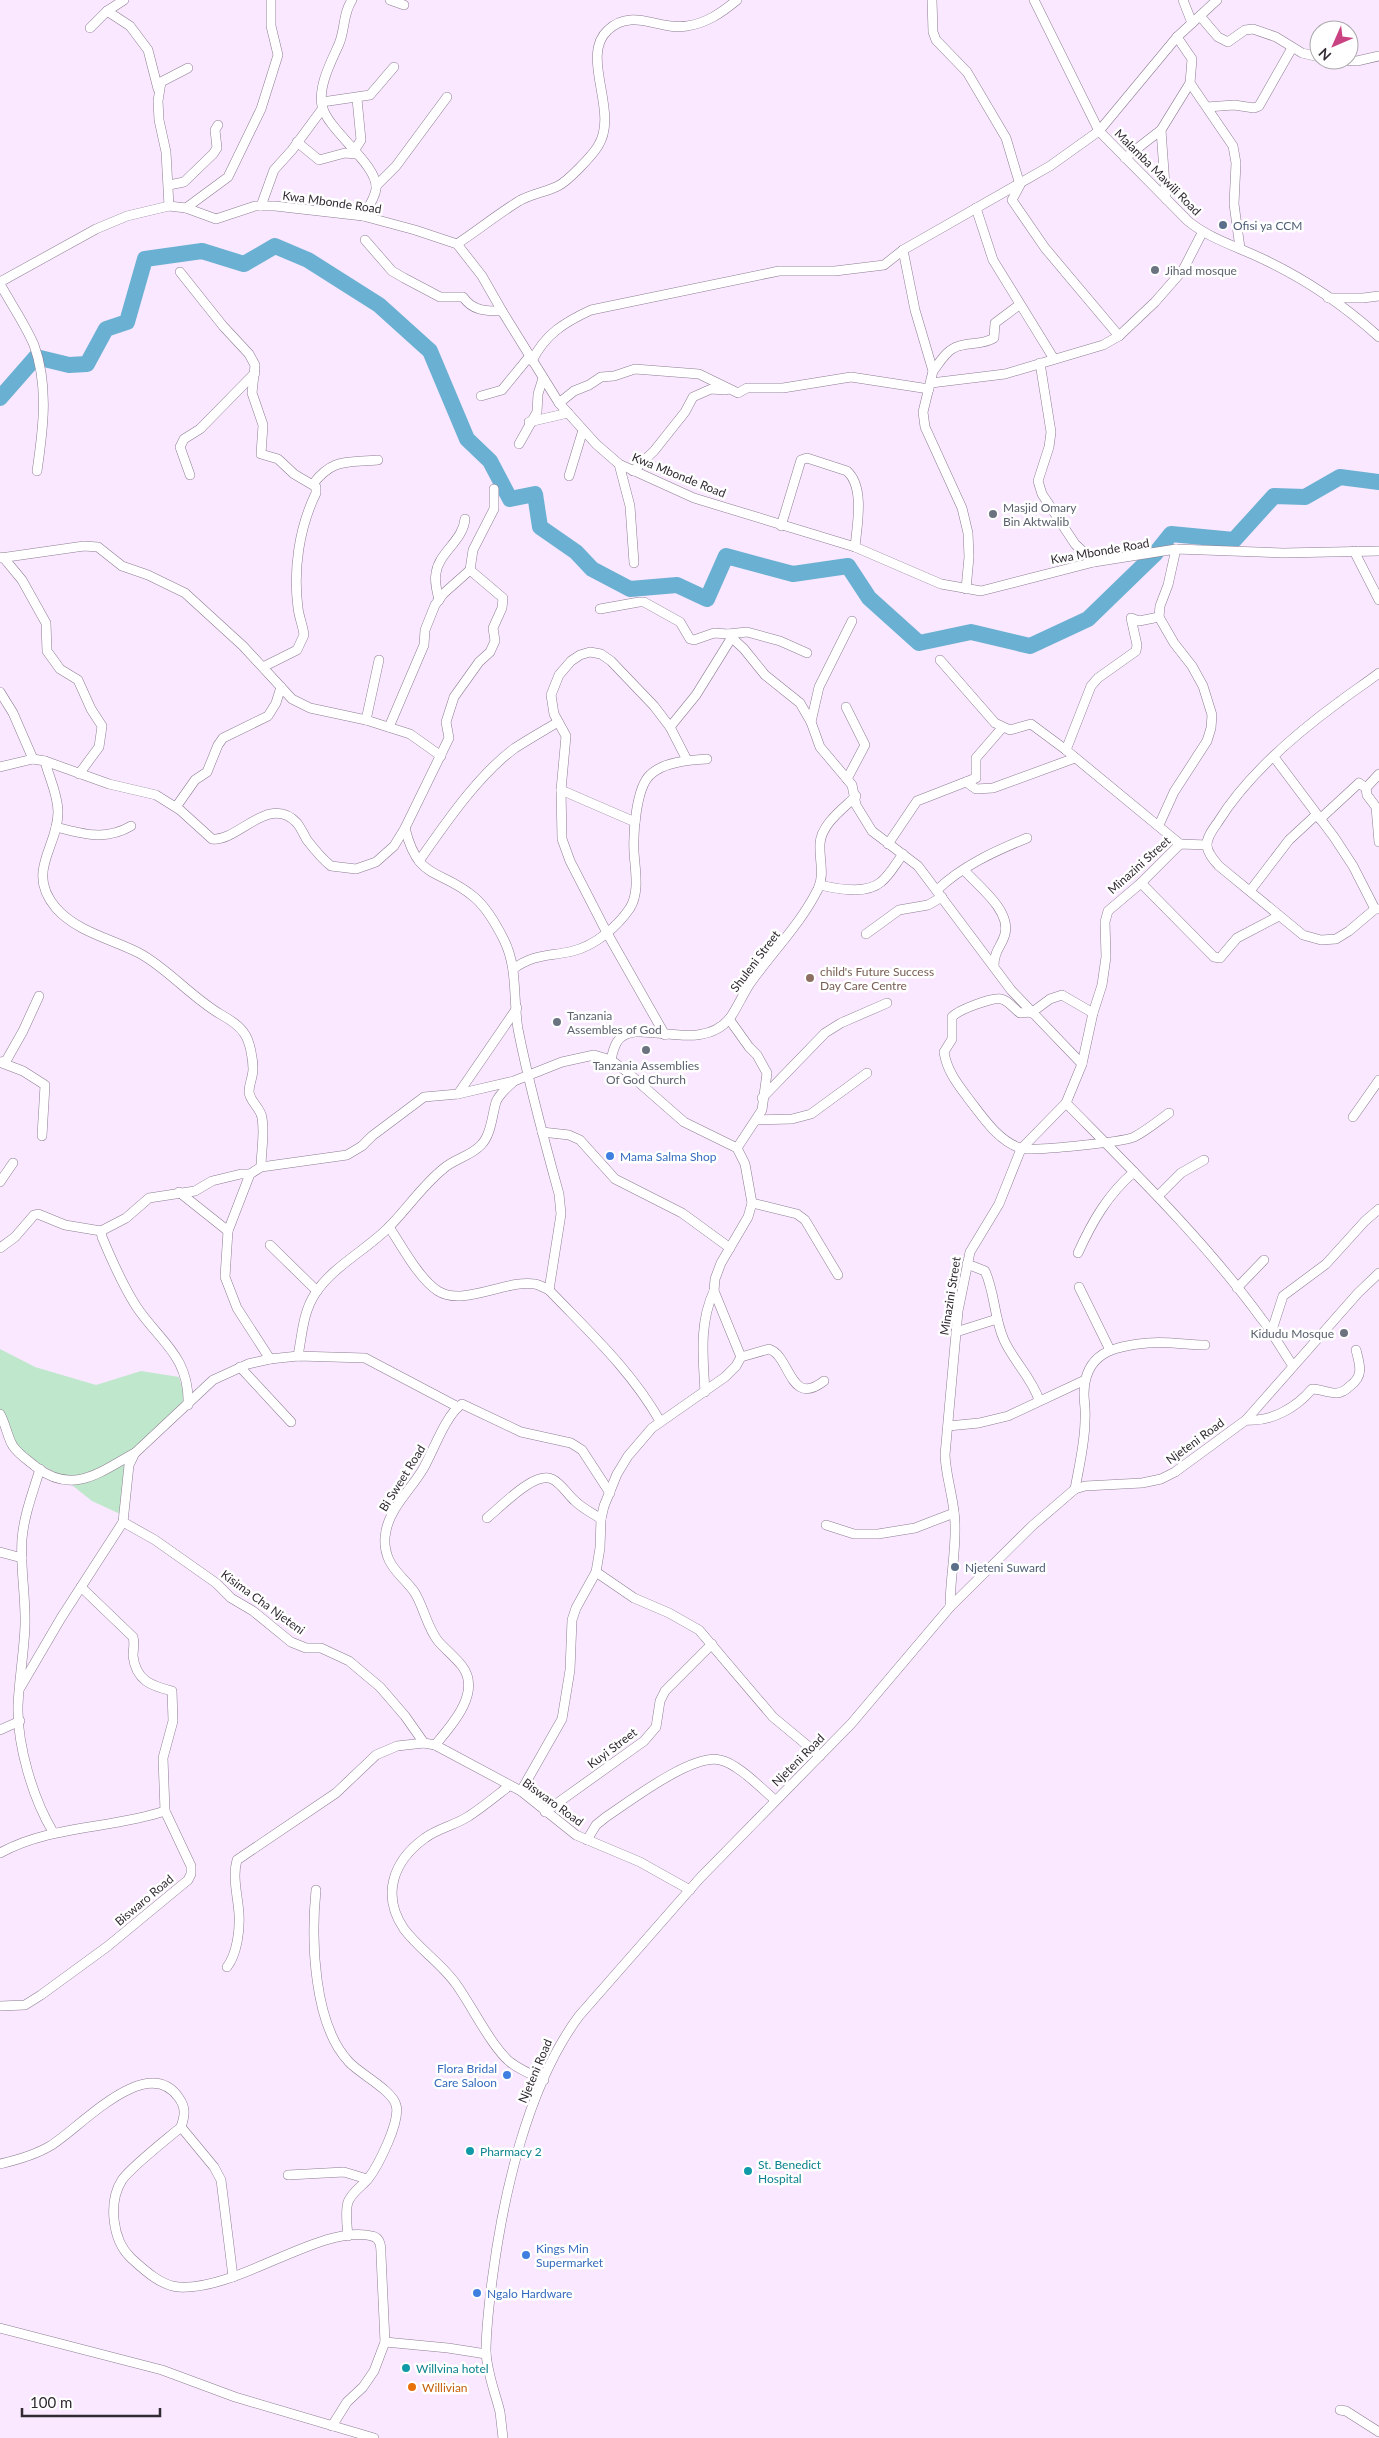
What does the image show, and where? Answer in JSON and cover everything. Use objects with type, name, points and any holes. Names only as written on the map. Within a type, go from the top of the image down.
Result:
[{"type":"street","points":[[90,28],[107,12],[124,0]]},
{"type":"street","points":[[186,208],[228,177],[261,109],[278,55],[271,26],[271,0]]},
{"type":"street","points":[[261,206],[274,170],[298,142],[322,105],[325,80],[340,42],[347,7],[352,0]]},
{"type":"street","points":[[390,0],[404,6]]},
{"type":"street","points":[[457,244],[521,200],[560,185],[598,147],[605,131],[606,114],[597,58],[599,44],[606,32],[624,20],[636,19],[666,26],[695,24],[721,14],[736,0]]},
{"type":"street","points":[[932,0],[933,32],[936,40],[967,72],[1006,138],[1020,185],[1012,200],[1044,248],[1119,336]]},
{"type":"street","name":"Malamba Mawili Road","points":[[1034,0],[1099,131],[1125,158],[1202,233],[1272,263],[1328,298],[1364,323],[1379,337]]},
{"type":"street","points":[[1183,0],[1192,22]]},
{"type":"street","points":[[481,396],[502,390],[531,359],[548,336],[570,320],[591,310],[779,271],[835,271],[884,264],[903,250],[1020,185],[1099,131],[1177,37],[1217,0]]},
{"type":"street","points":[[107,12],[130,26],[152,57],[158,89],[159,120],[166,152],[169,206]]},
{"type":"street","points":[[1200,16],[1222,41],[1228,42],[1245,30],[1253,29],[1276,37],[1292,48],[1309,55]]},
{"type":"street","points":[[1125,158],[1162,130],[1190,84],[1192,60],[1188,51],[1177,37]]},
{"type":"street","points":[[1207,107],[1234,105],[1254,108],[1259,106],[1292,48]]},
{"type":"street","points":[[1359,61],[1379,56]]},
{"type":"street","points":[[322,105],[370,95],[394,67]]},
{"type":"street","points":[[158,89],[161,82],[188,68]]},
{"type":"street","points":[[1190,84],[1233,146],[1236,163],[1234,204],[1240,248]]},
{"type":"street","points":[[363,216],[376,186],[396,166],[447,97]]},
{"type":"street","points":[[355,152],[360,140],[357,98]]},
{"type":"street","points":[[322,105],[372,173],[376,186]]},
{"type":"street","points":[[169,185],[184,182],[213,154],[217,148],[215,130],[218,125]]},
{"type":"street","points":[[1162,130],[1166,198]]},
{"type":"street","points":[[298,142],[319,160],[355,152]]},
{"type":"street","name":"Kwa Mbonde Road","points":[[1,282],[96,229],[127,216],[169,206],[186,208],[216,219],[261,206],[363,216],[457,244],[482,276],[559,403],[583,430],[619,464],[694,498],[855,547],[941,584],[966,589],[990,590],[1094,562],[1176,550],[1283,553],[1379,551]]},
{"type":"street","points":[[976,208],[993,260],[1054,359]]},
{"type":"street","points":[[559,403],[574,391],[589,385],[601,377],[614,376],[635,369],[699,374],[738,393],[747,388],[782,388],[851,377],[930,386],[1005,374],[1103,345],[1119,336],[1155,302],[1183,270],[1202,233]]},
{"type":"street","points":[[365,240],[392,271],[440,298],[463,297],[469,306],[482,311],[502,311]]},
{"type":"street","points":[[903,250],[915,310],[933,371],[923,412],[925,427],[962,508],[968,533],[969,557],[966,589]]},
{"type":"street","points":[[0,269],[1,282],[34,345],[43,386],[42,405],[44,421],[37,471]]},
{"type":"street","points":[[180,272],[222,326],[250,354],[256,365],[252,393],[262,424],[261,454],[278,459],[294,474],[316,487],[316,493],[300,537],[297,570],[298,609],[304,635],[296,650],[263,667]]},
{"type":"street","points":[[1328,298],[1379,296]]},
{"type":"street","points":[[933,371],[951,350],[959,346],[982,343],[994,338],[995,323],[1019,304]]},
{"type":"street","points":[[1040,363],[1051,432],[1038,481],[1042,494],[1075,544],[1094,562]]},
{"type":"street","points":[[190,474],[180,446],[184,439],[206,424],[224,401],[255,373]]},
{"type":"street","points":[[519,444],[538,408],[538,394],[543,378]]},
{"type":"street","points":[[633,471],[654,451],[685,412],[693,397],[711,389],[732,391]]},
{"type":"street","points":[[529,422],[568,413]]},
{"type":"street","points":[[569,476],[583,430]]},
{"type":"street","points":[[781,526],[801,460],[807,458],[847,470],[851,474],[858,498],[855,547]]},
{"type":"street","points":[[313,484],[324,470],[332,465],[378,460]]},
{"type":"street","points":[[619,464],[630,506],[634,563]]},
{"type":"street","points":[[389,727],[424,645],[425,630],[439,600],[470,570],[473,550],[494,509],[494,488]]},
{"type":"street","points":[[439,600],[436,571],[447,552],[461,534],[465,519]]},
{"type":"street","points":[[1,557],[84,546],[98,547],[122,566],[148,575],[185,593],[263,667],[292,699],[310,708],[366,720],[410,734],[441,756]]},
{"type":"street","points":[[1159,825],[1183,776],[1207,740],[1212,714],[1203,686],[1159,617],[1160,606],[1168,585],[1176,550]]},
{"type":"street","points":[[1354,551],[1379,600]]},
{"type":"street","points":[[1,557],[22,580],[46,623],[47,651],[60,669],[78,680],[91,709],[102,726],[99,747],[79,774]]},
{"type":"street","points":[[0,767],[33,759],[45,761],[109,784],[156,795],[176,807],[207,837],[217,840],[264,816],[281,815],[297,824],[330,866],[356,869],[376,862],[394,846],[441,756],[449,738],[446,722],[454,697],[480,662],[490,652],[495,641],[493,628],[503,602],[498,593],[470,570]]},
{"type":"street","points":[[600,609],[644,602],[680,622],[690,640],[714,633],[730,636],[748,632],[780,641],[807,653]]},
{"type":"street","points":[[1066,750],[1091,686],[1098,678],[1131,657],[1136,651],[1137,645],[1131,618],[1139,621],[1159,617]]},
{"type":"street","points":[[811,722],[820,687],[852,621]]},
{"type":"street","points":[[730,636],[765,676],[800,703],[811,722],[820,747],[852,785],[856,796],[856,805],[878,837],[918,866],[1030,1013],[1082,1064]]},
{"type":"street","points":[[670,727],[696,694],[730,636]]},
{"type":"street","points":[[664,1035],[607,933],[570,860],[562,839],[561,790],[566,736],[551,706],[551,695],[558,675],[571,661],[590,652],[601,654],[654,706],[670,727],[687,760]]},
{"type":"street","points":[[366,720],[380,660]]},
{"type":"street","points":[[940,660],[995,723],[1002,728],[1010,730],[1031,724],[1066,750],[1180,844]]},
{"type":"street","points":[[1274,757],[1353,866],[1377,909],[1336,939],[1321,940],[1303,935],[1219,866],[1209,854],[1207,845],[1209,837],[1222,815],[1243,788],[1274,757],[1339,702],[1379,673]]},
{"type":"street","points":[[176,807],[196,780],[207,772],[218,745],[223,738],[268,716],[276,703],[281,687]]},
{"type":"street","points":[[0,692],[13,713],[33,759]]},
{"type":"street","points":[[846,707],[865,745],[847,779]]},
{"type":"street","points":[[419,861],[464,802],[499,763],[514,749],[558,722]]},
{"type":"street","points":[[888,844],[908,810],[917,801],[976,778],[976,758],[1002,728]]},
{"type":"street","points":[[966,782],[976,788],[993,788],[1075,758]]},
{"type":"street","points":[[513,969],[534,956],[576,950],[607,933],[630,907],[634,896],[637,879],[634,850],[635,822],[642,791],[648,776],[658,769],[687,760],[707,759]]},
{"type":"street","points":[[45,761],[56,794],[58,811],[56,827],[43,867],[44,882],[56,908],[82,928],[148,958],[202,1004],[230,1020],[245,1033],[253,1069],[249,1088],[250,1097],[262,1117],[261,1168]]},
{"type":"street","points":[[1366,788],[1379,774]]},
{"type":"street","points":[[1250,891],[1289,840],[1357,784],[1362,784],[1366,788],[1367,795],[1376,806],[1379,842]]},
{"type":"street","points":[[561,790],[635,822]]},
{"type":"street","name":"Shuleni Street","points":[[611,1060],[617,1042],[631,1032],[640,1030],[664,1035],[701,1035],[729,1019],[749,985],[808,910],[820,885],[822,870],[820,842],[823,832],[856,796]]},
{"type":"street","points":[[56,827],[108,836],[131,826]]},
{"type":"street","points":[[405,828],[408,842],[419,861],[428,871],[457,885],[475,897],[504,941],[513,969],[518,1026],[528,1077],[559,1194],[561,1214],[549,1290]]},
{"type":"street","points":[[866,934],[899,910],[928,905],[940,894],[946,882],[993,852],[1027,838]]},
{"type":"street","name":"Minazini Street","points":[[950,1607],[954,1513],[946,1474],[948,1426],[953,1386],[956,1332],[967,1264],[977,1237],[989,1223],[999,1204],[1021,1149],[1066,1103],[1082,1064],[1093,1012],[1102,985],[1106,957],[1105,922],[1108,911],[1141,883],[1180,844],[1207,845]]},
{"type":"street","points":[[820,885],[838,890],[874,886],[884,880],[903,854]]},
{"type":"street","points":[[964,870],[1000,909],[1006,922],[1005,934],[994,957],[994,966]]},
{"type":"street","points":[[1141,883],[1214,957],[1220,958],[1237,938],[1279,916]]},
{"type":"street","points":[[1093,1012],[1062,995],[1050,999],[1030,1013],[1020,1013],[1006,1001],[997,999],[955,1013],[952,1020],[952,1039],[944,1052],[947,1068],[987,1123],[1002,1138],[1021,1149],[1105,1142],[1134,1137],[1169,1113]]},
{"type":"street","points":[[39,996],[13,1050],[1,1063],[22,1071],[45,1085],[42,1136]]},
{"type":"street","points":[[762,1098],[825,1033],[841,1023],[887,1003]]},
{"type":"street","points":[[458,1094],[517,1008]]},
{"type":"street","points":[[729,1019],[749,1048],[757,1054],[767,1073],[762,1098],[762,1110],[757,1120],[736,1148]]},
{"type":"street","points":[[0,1248],[15,1237],[34,1215],[38,1214],[65,1225],[101,1231],[126,1218],[149,1198],[195,1190],[212,1181],[241,1174],[250,1174],[261,1168],[347,1155],[362,1146],[372,1136],[424,1097],[458,1094],[514,1081],[575,1057],[594,1055],[611,1060],[684,1122],[736,1148],[745,1164],[752,1203],[748,1217],[715,1279],[714,1291],[706,1308],[703,1330],[705,1392]]},
{"type":"street","points":[[757,1120],[792,1118],[810,1114],[867,1073]]},
{"type":"street","points":[[1353,1117],[1379,1080]]},
{"type":"street","points":[[298,1356],[307,1309],[317,1291],[330,1275],[358,1255],[388,1227],[434,1177],[451,1162],[475,1150],[482,1144],[487,1136],[497,1101],[514,1081]]},
{"type":"street","points":[[1066,1103],[1158,1196],[1237,1288],[1271,1333],[1292,1366]]},
{"type":"street","points":[[542,1132],[569,1134],[580,1140],[615,1179],[682,1213],[730,1248]]},
{"type":"street","points":[[1158,1196],[1181,1174],[1204,1160]]},
{"type":"street","points":[[0,1182],[13,1163]]},
{"type":"street","points":[[1078,1253],[1088,1230],[1116,1187],[1134,1172]]},
{"type":"street","points":[[250,1174],[228,1231],[225,1277],[229,1292],[245,1324],[270,1358]]},
{"type":"street","points":[[179,1192],[228,1231]]},
{"type":"street","points":[[752,1203],[797,1214],[805,1220],[838,1275]]},
{"type":"street","points":[[1271,1333],[1283,1296],[1326,1264],[1365,1221],[1379,1209]]},
{"type":"street","points":[[388,1227],[425,1278],[443,1294],[465,1295],[524,1283],[537,1284],[549,1290],[618,1361],[643,1391],[660,1421]]},
{"type":"street","points":[[101,1231],[117,1272],[137,1306],[168,1343],[176,1356],[187,1386],[188,1405]]},
{"type":"street","points":[[270,1245],[317,1291]]},
{"type":"street","points":[[1237,1288],[1264,1260]]},
{"type":"street","points":[[967,1264],[986,1272],[997,1319],[1011,1355],[1034,1385],[1039,1400]]},
{"type":"street","name":"Njeteni Road","points":[[503,2438],[500,2413],[486,2354],[487,2326],[499,2225],[519,2147],[544,2080],[562,2040],[579,2016],[690,1890],[775,1800],[851,1724],[950,1607],[1032,1526],[1075,1489],[1085,1486],[1142,1483],[1161,1479],[1175,1472],[1246,1420],[1358,1293],[1379,1273]]},
{"type":"street","points":[[1079,1287],[1094,1313],[1110,1350]]},
{"type":"street","points":[[714,1291],[741,1357]]},
{"type":"street","points":[[956,1332],[997,1319]]},
{"type":"street","points":[[1075,1489],[1084,1434],[1085,1380],[1092,1362],[1110,1350],[1148,1343],[1205,1345]]},
{"type":"street","points":[[521,1791],[562,1719],[570,1670],[572,1620],[576,1608],[596,1572],[600,1548],[601,1519],[617,1474],[628,1456],[660,1421],[725,1377],[736,1366],[741,1357],[769,1349],[777,1354],[795,1384],[803,1388],[811,1388],[824,1381]]},
{"type":"street","points":[[1246,1420],[1254,1420],[1287,1411],[1302,1402],[1312,1389],[1338,1393],[1343,1391],[1357,1381],[1360,1375],[1360,1365],[1356,1350]]},
{"type":"street","points":[[0,1414],[8,1430],[11,1444],[40,1469],[60,1479],[84,1478],[113,1467],[135,1453],[213,1380],[240,1367],[270,1358],[298,1356],[364,1358],[458,1407],[462,1404],[521,1432],[571,1444],[582,1450],[610,1493]]},
{"type":"street","points":[[240,1367],[291,1422]]},
{"type":"street","points":[[948,1426],[979,1423],[1008,1416],[1085,1380]]},
{"type":"street","name":"Bi Sweet Road","points":[[435,1745],[452,1725],[462,1707],[468,1693],[469,1681],[463,1666],[434,1635],[414,1592],[389,1561],[385,1549],[386,1529],[394,1512],[413,1485],[458,1407]]},
{"type":"street","points":[[20,1688],[123,1522],[129,1465],[135,1453]]},
{"type":"street","points":[[40,1469],[26,1518],[22,1558],[25,1625],[18,1706],[33,1790],[38,1807],[53,1832]]},
{"type":"street","points":[[487,1518],[524,1487],[537,1479],[547,1478],[554,1480],[576,1502],[601,1519]]},
{"type":"street","points":[[826,1526],[854,1534],[878,1534],[922,1526],[954,1513]]},
{"type":"street","name":"Kisima Cha Njeteni","points":[[123,1522],[155,1540],[216,1583],[231,1598],[253,1611],[291,1642],[306,1648],[327,1649],[349,1661],[380,1686],[424,1743]]},
{"type":"street","points":[[0,1552],[22,1558]]},
{"type":"street","points":[[596,1572],[634,1598],[669,1613],[699,1630],[773,1717],[820,1756]]},
{"type":"street","name":"Biswaro Road","points":[[0,2006],[25,2004],[42,1995],[108,1946],[188,1880],[191,1874],[191,1866],[165,1811],[164,1758],[172,1730],[172,1691],[152,1687],[146,1681],[135,1663],[133,1637],[81,1587]]},
{"type":"street","name":"Kuyi Street","points":[[545,1812],[644,1741],[656,1727],[660,1701],[665,1691],[712,1644]]},
{"type":"street","points":[[0,1730],[20,1721]]},
{"type":"street","name":"Biswaro Road","points":[[227,1967],[233,1959],[239,1915],[236,1891],[237,1860],[278,1830],[336,1793],[376,1755],[397,1746],[424,1743],[435,1745],[521,1791],[576,1835],[640,1862],[690,1890]]},
{"type":"street","points":[[588,1840],[596,1825],[606,1817],[686,1766],[709,1759],[720,1760],[732,1766],[775,1800]]},
{"type":"street","points":[[509,1786],[469,1816],[426,1837],[411,1851],[399,1866],[392,1883],[391,1898],[394,1911],[405,1929],[455,1982],[499,2050],[510,2062],[544,2080]]},
{"type":"street","points":[[0,1853],[53,1832],[138,1820],[165,1811]]},
{"type":"street","points":[[316,1890],[314,1938],[316,1963],[321,2002],[329,2029],[349,2062],[393,2099],[396,2106],[395,2122],[380,2160],[367,2179],[352,2195],[348,2204],[348,2236]]},
{"type":"street","points":[[0,2164],[26,2157],[51,2146],[114,2096],[143,2084],[164,2085],[178,2095],[184,2106],[185,2116],[181,2126],[122,2179],[116,2194],[115,2222],[118,2241],[125,2252],[158,2280],[176,2287],[195,2287],[234,2277],[322,2242],[348,2236],[371,2236],[380,2244],[384,2342],[374,2371],[363,2387],[346,2402],[332,2426]]},
{"type":"street","points":[[181,2126],[214,2167],[221,2180],[234,2277]]},
{"type":"street","points":[[288,2174],[344,2172],[367,2179]]},
{"type":"street","points":[[0,2328],[162,2370],[235,2397],[374,2438]]},
{"type":"street","points":[[384,2342],[448,2348],[486,2354]]},
{"type":"street","points":[[1340,2410],[1346,2411],[1379,2432]]},
{"type":"green space","points":[[0,1349],[35,1367],[96,1385],[141,1371],[179,1377],[186,1402],[128,1456],[120,1514],[92,1501],[58,1474],[33,1460],[14,1444],[0,1417]]},
{"type":"waterway","points":[[0,398],[36,357],[69,365],[87,364],[106,329],[127,322],[145,259],[202,251],[244,264],[275,246],[308,260],[379,305],[430,351],[467,439],[490,461],[510,499],[535,494],[540,527],[576,552],[592,569],[630,589],[677,585],[707,599],[726,556],[793,574],[848,566],[869,598],[919,643],[971,632],[1030,646],[1088,619],[1155,554],[1171,534],[1234,540],[1274,496],[1305,497],[1340,477],[1379,482]]},
{"type":"place","name":"Ofisi ya CCM","points":[[1223,225]]},
{"type":"place","name":"Jihad mosque","points":[[1155,270]]},
{"type":"place","name":"Masjid Omary Bin Aktwalib","points":[[993,514]]},
{"type":"place","name":"child's Future Success Day Care Centre","points":[[810,978]]},
{"type":"place","name":"Tanzania Assembles of God","points":[[557,1022]]},
{"type":"place","name":"Tanzania Assemblies Of God Church","points":[[646,1050]]},
{"type":"place","name":"Mama Salma Shop","points":[[610,1156]]},
{"type":"place","name":"Kidudu Mosque","points":[[1344,1333]]},
{"type":"place","name":"Njeteni Suward","points":[[955,1567]]},
{"type":"place","name":"Flora Bridal Care Saloon","points":[[507,2075]]},
{"type":"place","name":"Pharmacy 2","points":[[470,2151]]},
{"type":"place","name":"St. Benedict Hospital","points":[[748,2171]]},
{"type":"place","name":"Kings Min Supermarket","points":[[526,2255]]},
{"type":"place","name":"Ngalo Hardware","points":[[477,2293]]},
{"type":"place","name":"Willvina hotel","points":[[406,2368]]},
{"type":"place","name":"Willivian","points":[[412,2387]]}]
